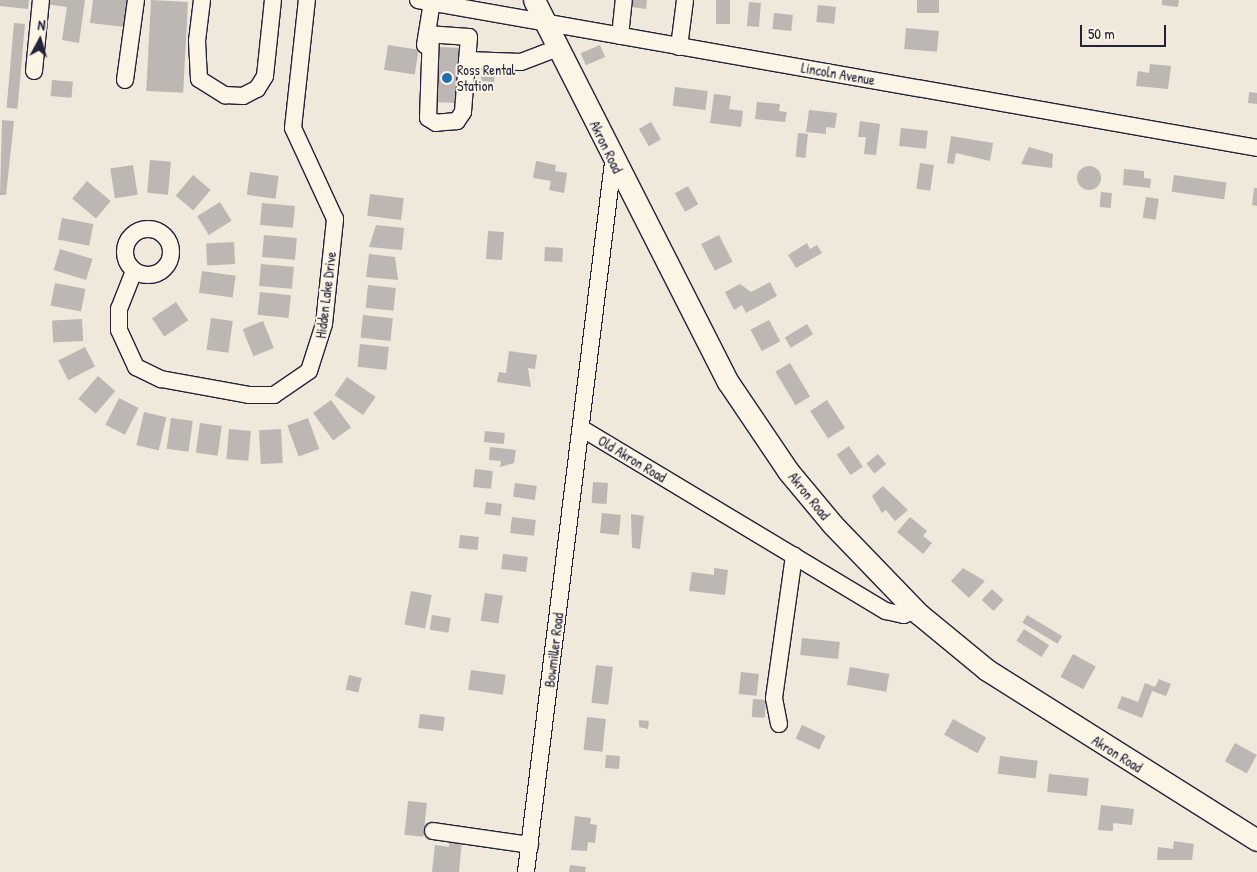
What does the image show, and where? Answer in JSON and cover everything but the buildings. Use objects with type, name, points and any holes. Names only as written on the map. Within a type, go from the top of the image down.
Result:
[{"type":"main road","name":"Akron Road","points":[[534,0],[613,162],[744,408],[833,525],[915,610],[1012,688],[1257,840]]},
{"type":"street","points":[[34,71],[41,0]]},
{"type":"street","points":[[125,80],[136,0]]},
{"type":"street","points":[[202,0],[197,41],[199,79],[224,95],[243,96],[257,89],[265,76],[271,0]]},
{"type":"street","name":"Hidden Lake Drive","points":[[134,271],[119,309],[119,330],[136,367],[160,379],[248,395],[274,395],[309,371],[324,324],[335,218],[293,128],[307,0]]},
{"type":"street","points":[[620,36],[624,0]]},
{"type":"street","points":[[679,47],[684,0]]},
{"type":"street","points":[[425,1],[429,34],[427,97],[431,122],[449,123],[462,117],[471,9]]},
{"type":"street","name":"Lincoln Avenue","points":[[425,1],[1257,148]]},
{"type":"street","points":[[429,34],[469,37]]},
{"type":"street","points":[[416,104],[429,34]]},
{"type":"street","points":[[467,60],[521,62],[558,48]]},
{"type":"street","points":[[581,428],[613,162]]},
{"type":"street","name":"Old Akron Road","points":[[581,428],[891,613],[904,616],[915,610]]},
{"type":"street","name":"Bowmiller Road","points":[[526,872],[581,428]]},
{"type":"street","points":[[779,724],[774,698],[794,555]]},
{"type":"street","points":[[433,831],[530,845]]},
{"type":"place","name":"Ross Rental Station","points":[[447,78]]}]
